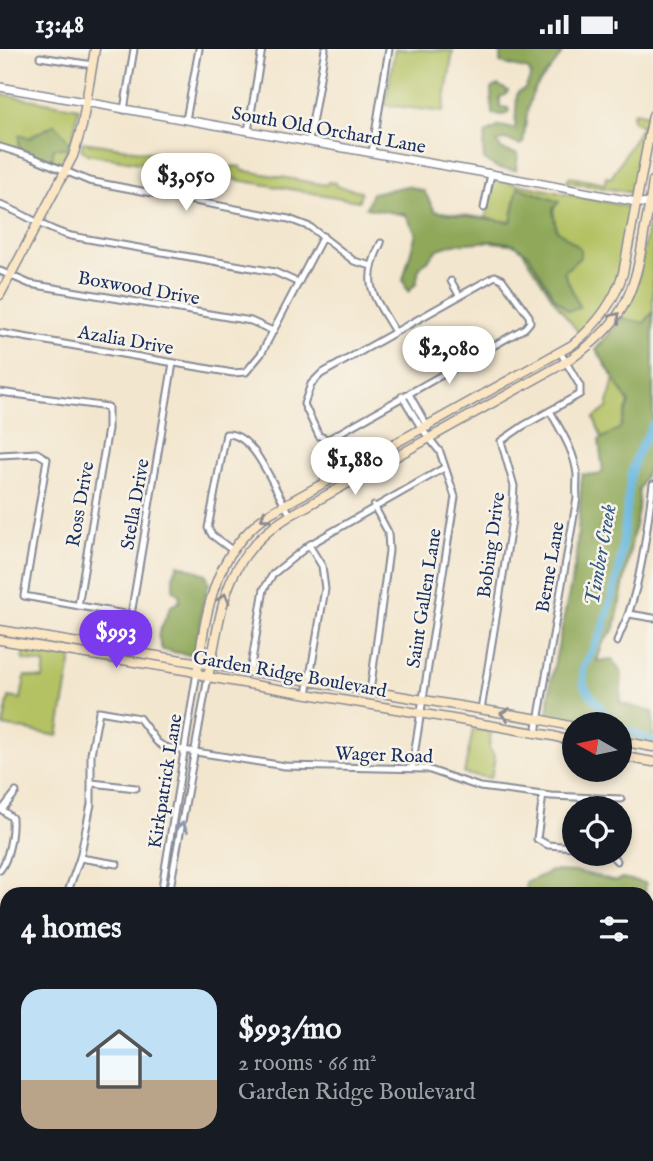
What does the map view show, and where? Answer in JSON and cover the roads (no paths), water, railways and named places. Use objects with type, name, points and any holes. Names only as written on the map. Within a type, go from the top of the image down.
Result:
[{"type":"main road","points":[[0,295],[77,146],[96,49]]},
{"type":"main road","points":[[197,672],[219,572],[232,550],[252,527],[284,505],[559,352],[585,334],[612,300],[623,272],[653,115]]},
{"type":"main road","points":[[208,677],[224,596],[233,572],[263,534],[291,515],[566,362],[592,344],[626,303],[636,278],[651,205],[653,181]]},
{"type":"main road","name":"Garden Ridge Boulevard","points":[[0,630],[562,724]]},
{"type":"main road","name":"Garden Ridge Boulevard","points":[[0,640],[197,672],[208,677],[562,739]]},
{"type":"main road","points":[[86,655],[122,655],[125,651]]},
{"type":"main road","points":[[632,743],[653,747]]},
{"type":"main road","points":[[632,759],[653,762]]},
{"type":"street","points":[[124,110],[134,49]]},
{"type":"street","points":[[187,120],[199,49]]},
{"type":"street","points":[[248,131],[262,49]]},
{"type":"street","points":[[309,141],[325,49]]},
{"type":"street","points":[[372,152],[390,49]]},
{"type":"street","points":[[40,57],[93,65]]},
{"type":"street","name":"South Old Orchard Lane","points":[[0,87],[372,152],[651,205]]},
{"type":"street","points":[[0,147],[103,185],[289,219],[310,226],[354,261],[372,266]]},
{"type":"street","points":[[484,208],[491,174]]},
{"type":"street","points":[[0,205],[71,236],[275,272],[299,283]]},
{"type":"street","points":[[273,331],[323,236]]},
{"type":"street","points":[[382,243],[372,266],[371,289],[395,332]]},
{"type":"street","name":"Boxwood Drive","points":[[0,271],[30,284],[251,321],[273,331]]},
{"type":"street","points":[[495,277],[502,279],[530,321],[525,328],[334,436],[328,439],[319,436],[304,409],[305,396],[311,384],[337,362],[459,295],[495,277]]},
{"type":"street","points":[[451,281],[459,295]]},
{"type":"street","name":"Azalia Drive","points":[[0,333],[233,373],[246,372],[254,364],[273,331]]},
{"type":"street","name":"Bobing Drive","points":[[481,710],[513,497],[514,480],[501,441],[581,391],[559,352]]},
{"type":"street","name":"Stella Drive","points":[[125,651],[173,363]]},
{"type":"street","name":"Ross Drive","points":[[0,392],[107,407],[108,429],[78,606]]},
{"type":"street","name":"Saint Gallen Lane","points":[[406,395],[440,452],[455,497],[412,768]]},
{"type":"street","name":"Berne Lane","points":[[536,733],[577,498],[577,475],[573,459],[550,411]]},
{"type":"street","points":[[232,550],[212,535],[208,528],[226,434],[239,436],[253,449],[291,515]]},
{"type":"street","points":[[0,455],[37,453],[47,459],[24,596],[131,614]]},
{"type":"street","points":[[250,671],[264,589],[268,580],[309,545],[444,468]]},
{"type":"street","points":[[617,642],[629,614],[643,558],[653,484]]},
{"type":"street","points":[[370,692],[389,551],[387,530],[374,506]]},
{"type":"street","points":[[307,694],[325,589],[322,566],[309,545]]},
{"type":"street","points":[[643,558],[653,559]]},
{"type":"street","points":[[629,614],[653,618]]},
{"type":"street","name":"Kirkpatrick Lane","points":[[162,887],[197,672]]},
{"type":"street","name":"Kirkpatrick Lane","points":[[170,887],[208,677]]},
{"type":"street","name":"Wager Road","points":[[92,783],[91,754],[99,711],[139,718],[164,747],[285,766],[412,768],[441,772],[459,782],[480,787],[562,796]]},
{"type":"street","points":[[70,887],[80,858],[91,804],[92,783],[136,788]]},
{"type":"street","points":[[0,870],[5,862],[12,825],[12,818],[1,809],[16,792]]},
{"type":"street","points":[[543,795],[537,839],[543,844],[562,846]]},
{"type":"street","points":[[80,858],[117,864]]},
{"type":"waterway","name":"Timber Creek","points":[[604,712],[584,686],[583,669],[603,629],[619,571],[631,473],[637,454],[653,424]]},
{"type":"waterway","name":"Timber Creek","points":[[632,732],[653,741]]}]
